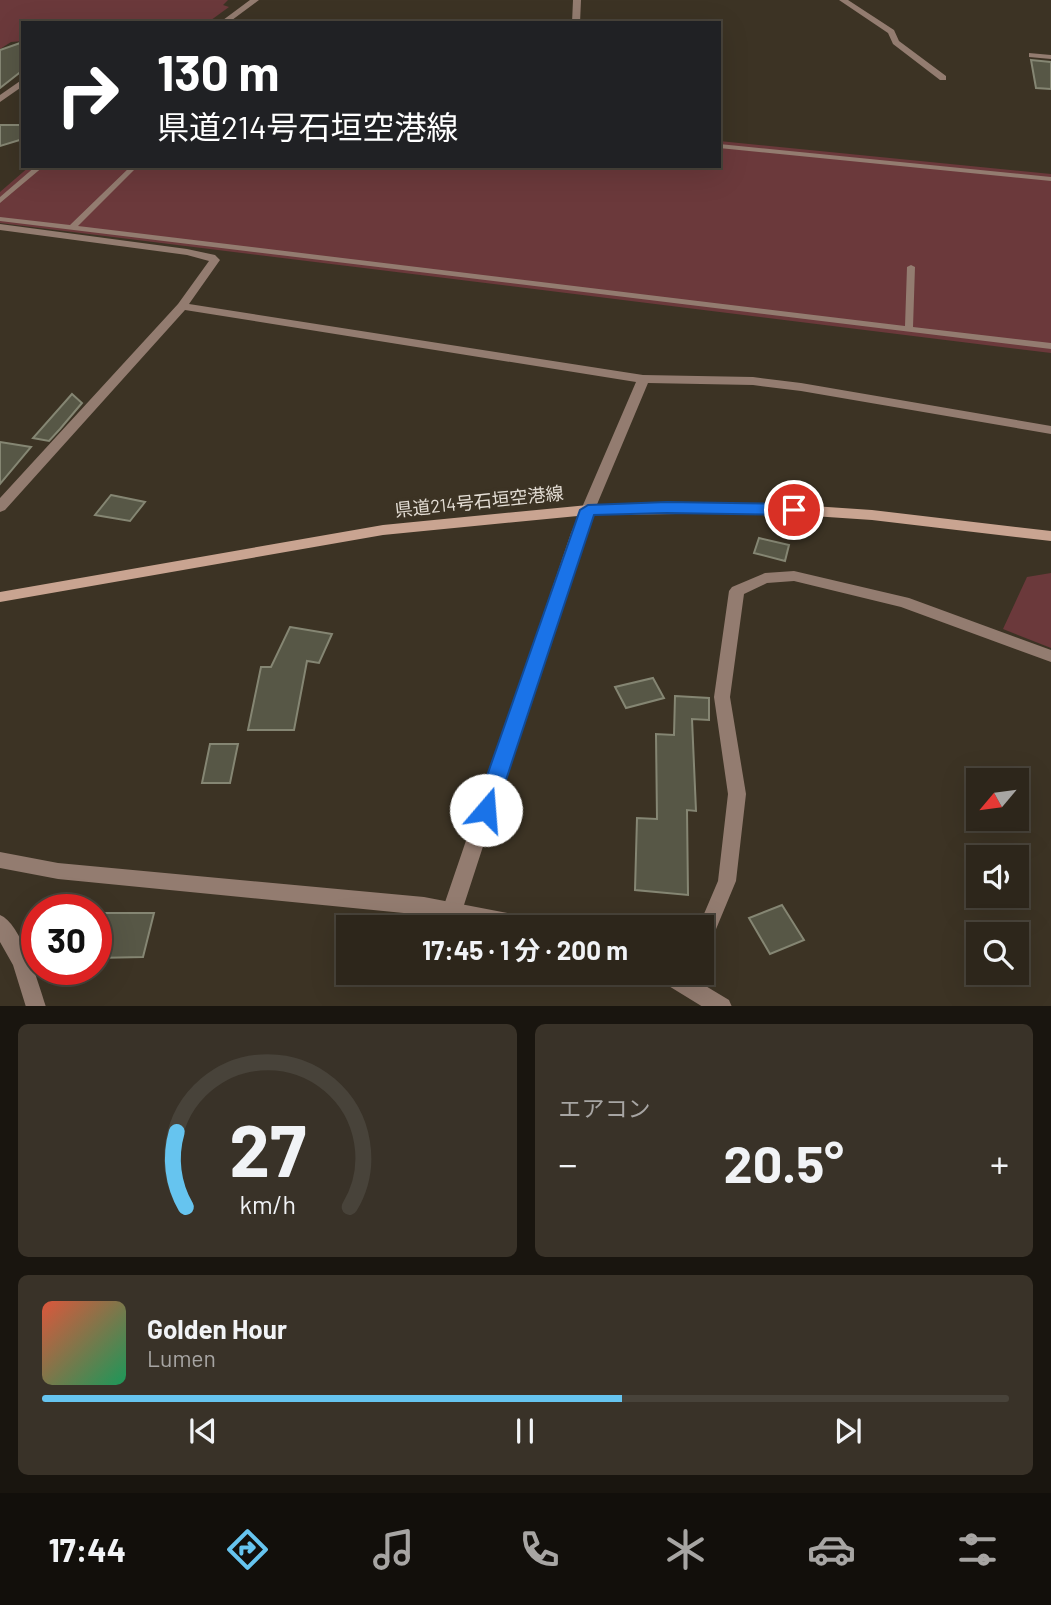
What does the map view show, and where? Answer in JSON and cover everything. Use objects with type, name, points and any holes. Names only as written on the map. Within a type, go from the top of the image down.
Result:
[{"type":"main road","name":"県道214号石垣空港線","points":[[0,597],[383,530],[588,510],[768,508],[872,515],[1051,536]]},
{"type":"street","points":[[226,21],[255,0]]},
{"type":"street","points":[[576,21],[577,0]]},
{"type":"street","points":[[843,0],[891,32],[896,42],[943,78]]},
{"type":"street","points":[[1031,55],[1051,57]]},
{"type":"street","points":[[0,99],[21,83]]},
{"type":"street","points":[[0,227],[211,257],[215,264],[182,306],[0,507]]},
{"type":"street","points":[[182,306],[643,379],[752,382],[801,387],[1051,429]]},
{"type":"street","points":[[452,911],[588,510],[643,379]]},
{"type":"street","points":[[713,915],[727,881],[737,794],[722,697],[737,591],[765,578],[794,576],[904,602],[1051,656]]},
{"type":"street","points":[[0,860],[58,871],[472,915]]},
{"type":"street","points":[[0,924],[22,962],[36,1006]]},
{"type":"street","points":[[691,985],[722,1006]]},
{"type":"lane","points":[[721,146],[1051,179]]},
{"type":"lane","points":[[0,201],[39,168]]},
{"type":"lane","points":[[72,228],[133,168]]},
{"type":"lane","points":[[0,219],[1051,346]]},
{"type":"lane","points":[[909,328],[911,267]]},
{"type":"shaded area","points":[[0,0],[228,0],[223,5],[229,7],[210,21],[21,21],[21,41],[11,42],[0,49]]},
{"type":"shaded area","points":[[721,141],[1051,174],[1051,353],[0,223],[0,192],[28,168],[721,168]]},
{"type":"shaded area","points":[[1051,573],[1051,648],[1003,629],[1027,577]]},
{"type":"building","points":[[21,43],[21,72],[0,88],[0,50]]},
{"type":"building","points":[[1031,60],[1051,62],[1051,89],[1036,88]]},
{"type":"building","points":[[0,125],[21,125],[21,140],[0,146]]},
{"type":"building","points":[[72,394],[82,403],[60,429],[49,441],[33,438]]},
{"type":"building","points":[[0,442],[31,447],[0,484]]},
{"type":"building","points":[[111,495],[145,502],[130,521],[95,515]]},
{"type":"building","points":[[759,538],[789,545],[785,561],[754,553]]},
{"type":"building","points":[[290,627],[332,634],[319,663],[307,661],[294,730],[248,730],[261,667],[271,667]]},
{"type":"building","points":[[653,678],[664,698],[626,708],[615,687]]},
{"type":"building","points":[[675,696],[709,698],[709,720],[692,719],[696,811],[687,810],[688,895],[635,890],[637,818],[657,819],[656,734],[674,735]]},
{"type":"building","points":[[210,744],[238,744],[230,783],[202,783]]},
{"type":"building","points":[[782,905],[804,940],[770,954],[749,918]]},
{"type":"building","points":[[112,913],[154,913],[143,957],[112,958]]},
{"type":"route","points":[[486,810],[588,510],[794,510]]}]
